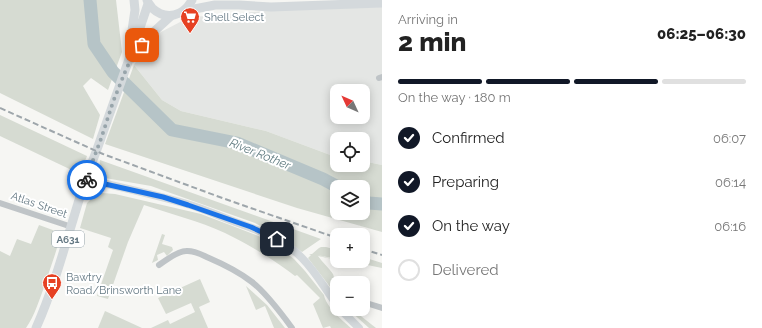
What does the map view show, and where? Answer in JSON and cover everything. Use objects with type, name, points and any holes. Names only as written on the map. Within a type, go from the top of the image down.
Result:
[{"type":"main road","points":[[126,70],[135,10],[134,0]]},
{"type":"main road","points":[[184,11],[192,0]]},
{"type":"main road","points":[[126,70],[148,2]]},
{"type":"main road","points":[[148,2],[156,12],[170,16],[184,11],[216,5],[271,7],[382,3]]},
{"type":"main road","name":"A631","points":[[36,328],[72,227],[86,179],[126,70],[148,37],[170,16]]},
{"type":"main road","points":[[86,179],[163,197],[264,233],[282,243],[302,258],[330,294]]},
{"type":"main road","points":[[347,316],[359,328]]},
{"type":"street","name":"Atlas Street","points":[[0,203],[72,227]]},
{"type":"street","points":[[159,265],[183,251],[196,253],[215,260],[241,275],[259,289],[292,328]]},
{"type":"street","points":[[370,304],[382,308]]},
{"type":"shaded area","points":[[0,0],[116,0],[122,52],[108,90],[91,78],[83,86],[100,115],[93,139],[0,93]]},
{"type":"shaded area","points":[[382,7],[382,165],[370,162],[370,132],[330,132],[330,155],[266,131],[181,111],[162,100],[134,65],[149,41],[157,34],[193,17],[278,10]]},
{"type":"shaded area","points":[[134,65],[162,100],[181,111],[266,131],[330,155],[330,172],[370,172],[370,162],[382,165],[382,232],[340,220],[370,220],[370,180],[330,180],[330,217],[297,208],[105,144]]},
{"type":"shaded area","points":[[0,115],[87,156],[80,174],[0,136]]},
{"type":"shaded area","points":[[100,160],[321,239],[302,252],[289,242],[255,223],[151,186],[105,178],[102,174]]},
{"type":"shaded area","points":[[102,193],[115,194],[201,214],[261,237],[294,259],[324,295],[325,300],[330,307],[330,316],[338,316],[351,328],[331,328],[330,326],[323,328],[313,304],[320,298],[297,275],[295,276],[253,248],[195,221],[144,205],[128,242],[108,299],[97,296],[113,250],[108,247],[111,238],[80,228],[87,203],[94,196]]},
{"type":"shaded area","points":[[39,225],[61,233],[39,302],[26,328],[0,328],[0,251],[10,256],[17,239],[31,244]]},
{"type":"shaded area","points":[[162,234],[165,235],[162,244],[172,247],[173,250],[167,256],[164,252],[157,255],[158,260],[152,263]]},
{"type":"shaded area","points":[[319,248],[330,248],[330,258],[317,255],[330,258],[318,256],[333,274],[333,276],[330,276],[330,287],[308,258],[311,255],[309,254],[312,254]]},
{"type":"shaded area","points":[[370,259],[382,263],[382,268],[370,266]]},
{"type":"shaded area","points":[[200,279],[210,302],[199,307],[208,328],[151,328],[168,320],[170,324],[195,312],[191,303],[166,314],[158,298]]},
{"type":"shaded area","points":[[246,286],[267,305],[285,328],[274,328],[265,306],[256,310]]},
{"type":"shaded area","points":[[105,311],[142,328],[98,328]]},
{"type":"shaded area","points":[[356,316],[361,316],[376,328],[369,328]]},
{"type":"waterway","name":"River Rother","points":[[90,0],[94,44],[113,72],[172,130],[237,143],[330,183]]},
{"type":"waterway","name":"River Rother","points":[[370,203],[382,204]]},
{"type":"railway","points":[[0,108],[103,154],[330,236]]},
{"type":"railway","points":[[370,251],[382,255]]},
{"type":"way so far","points":[[87,180],[86,179],[113,102],[127,67],[142,45]]},
{"type":"place","name":"Shell Select","points":[[190,34]]},
{"type":"place","name":"Bawtry Road/Brinsworth Lane","points":[[52,300]]},
{"type":"route","points":[[87,180],[163,197],[251,227],[277,239]]}]
